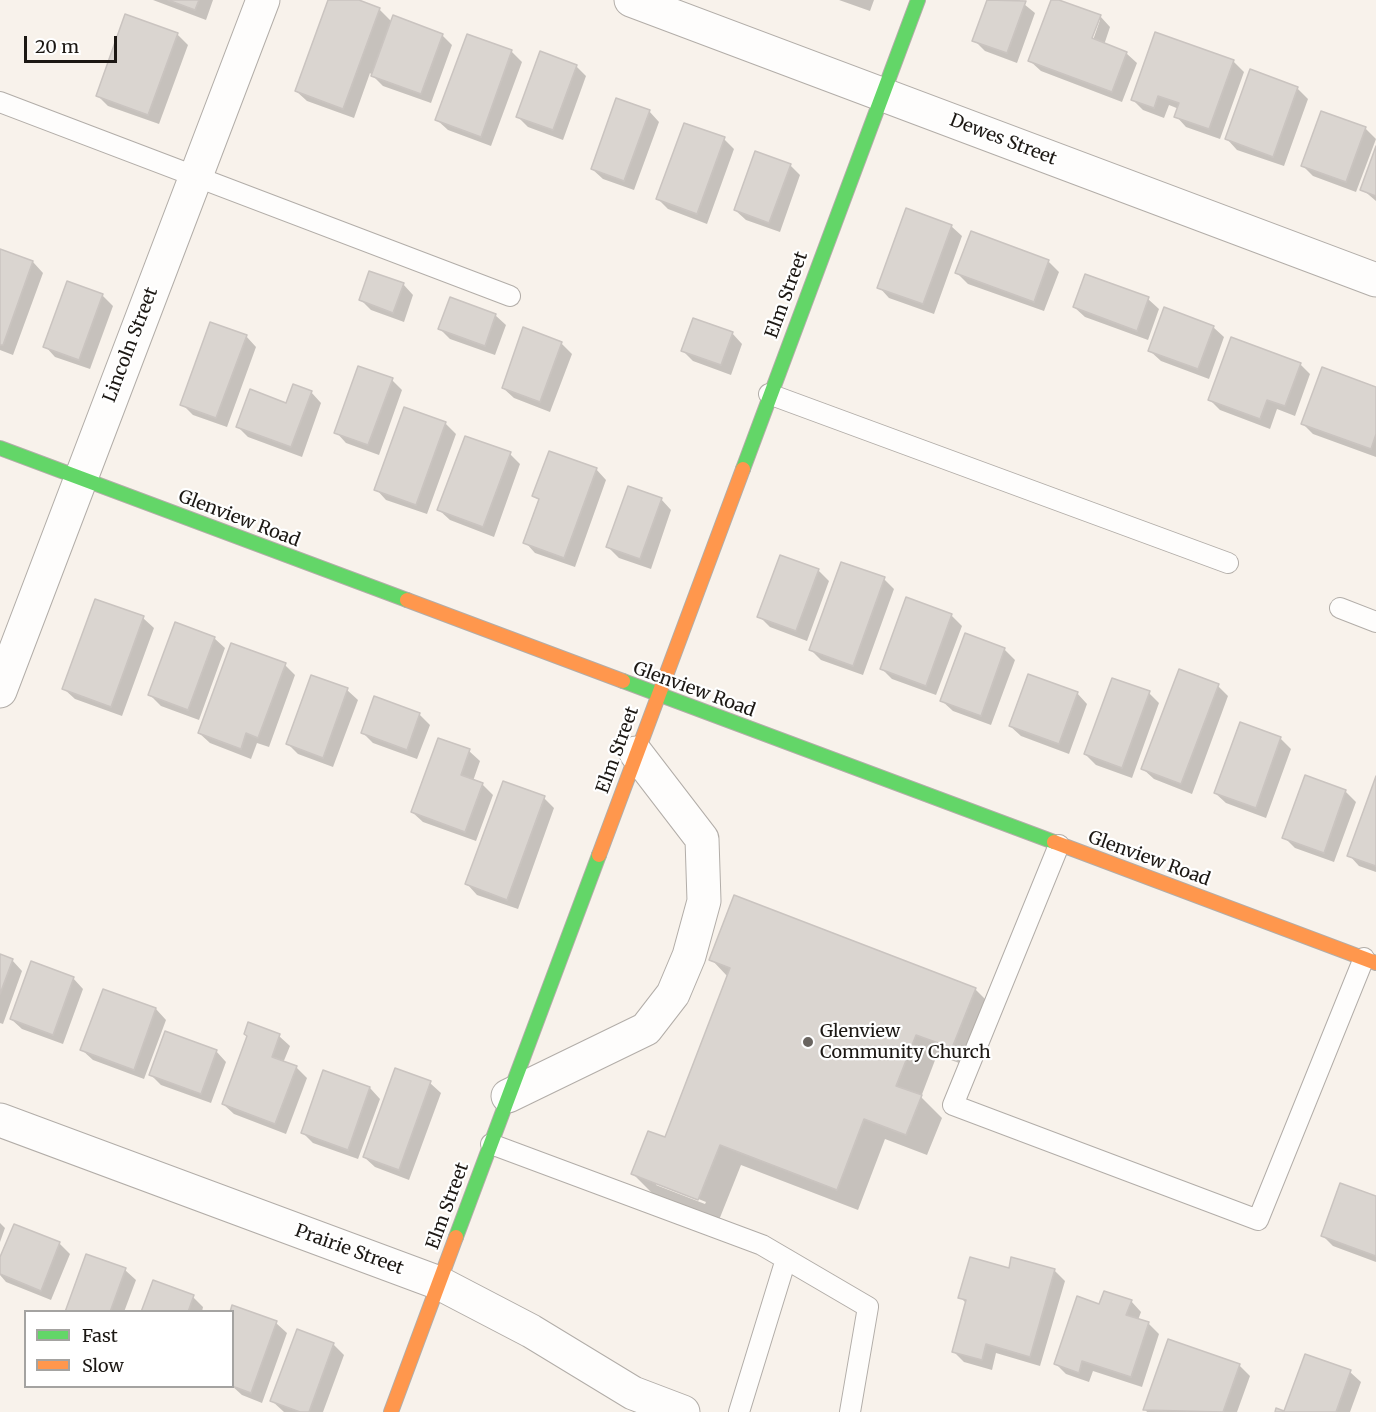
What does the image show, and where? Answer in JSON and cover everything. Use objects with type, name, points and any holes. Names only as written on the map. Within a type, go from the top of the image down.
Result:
[{"type":"street","name":"Lincoln Street","points":[[0,691],[263,0]]},
{"type":"street","name":"Dewes Street","points":[[631,0],[1376,280]]},
{"type":"street","name":"Elm Street","points":[[391,1412],[918,0]]},
{"type":"street","name":"Glenview Road","points":[[0,448],[1370,961]]},
{"type":"street","points":[[508,1096],[646,1029],[673,994],[689,956],[704,901],[702,839],[636,753]]},
{"type":"street","name":"Prairie Street","points":[[0,1120],[438,1283],[531,1331],[633,1393],[682,1412]]},
{"type":"lane","points":[[0,102],[510,296]]},
{"type":"lane","points":[[770,394],[1228,563]]},
{"type":"lane","points":[[1340,608],[1376,622]]},
{"type":"lane","points":[[1059,845],[953,1105],[1258,1220],[1370,961]]},
{"type":"lane","points":[[490,1143],[762,1245],[868,1308],[850,1412]]},
{"type":"lane","points":[[739,1412],[786,1259]]},
{"type":"building","points":[[168,0],[199,0],[195,10]]},
{"type":"building","points":[[328,0],[359,0],[380,8],[343,109],[295,91]]},
{"type":"building","points":[[987,0],[1026,1],[1007,53],[972,41]]},
{"type":"building","points":[[1051,0],[1059,0],[1101,15],[1092,38],[1127,52],[1112,92],[1028,61]]},
{"type":"building","points":[[125,14],[178,33],[148,115],[96,96]]},
{"type":"building","points":[[393,15],[443,34],[421,94],[371,76]]},
{"type":"building","points":[[1155,32],[1234,60],[1209,129],[1174,117],[1179,103],[1158,96],[1154,108],[1131,100]]},
{"type":"building","points":[[467,34],[512,50],[481,137],[435,120]]},
{"type":"building","points":[[540,51],[577,65],[553,130],[516,117]]},
{"type":"building","points":[[1250,69],[1298,87],[1273,157],[1225,139]]},
{"type":"building","points":[[616,98],[650,110],[624,181],[591,169]]},
{"type":"building","points":[[1321,111],[1366,127],[1346,182],[1301,166]]},
{"type":"building","points":[[684,123],[725,137],[697,214],[656,199]]},
{"type":"building","points":[[1376,146],[1376,196],[1360,190]]},
{"type":"building","points":[[755,151],[791,164],[769,223],[734,210]]},
{"type":"building","points":[[906,208],[952,225],[923,304],[877,288]]},
{"type":"building","points":[[971,231],[1049,260],[1034,302],[955,273]]},
{"type":"building","points":[[0,249],[33,261],[3,345],[0,345]]},
{"type":"building","points":[[369,271],[404,283],[393,313],[359,300]]},
{"type":"building","points":[[1085,274],[1149,297],[1137,331],[1073,307]]},
{"type":"building","points":[[67,281],[103,294],[79,360],[43,347]]},
{"type":"building","points":[[450,297],[496,314],[485,346],[438,329]]},
{"type":"building","points":[[1164,307],[1214,326],[1198,369],[1148,351]]},
{"type":"building","points":[[693,318],[733,332],[721,365],[681,351]]},
{"type":"building","points":[[210,322],[247,335],[216,418],[180,405]]},
{"type":"building","points":[[523,327],[562,342],[540,402],[502,388]]},
{"type":"building","points":[[1231,337],[1301,363],[1285,406],[1267,400],[1260,419],[1208,400]]},
{"type":"building","points":[[358,366],[393,378],[368,445],[334,433]]},
{"type":"building","points":[[1322,367],[1376,387],[1376,434],[1371,449],[1301,424]]},
{"type":"building","points":[[293,384],[312,391],[291,447],[236,427],[250,389],[286,403]]},
{"type":"building","points":[[404,407],[446,422],[416,505],[374,490]]},
{"type":"building","points":[[465,436],[511,452],[483,527],[437,510]]},
{"type":"building","points":[[549,451],[597,468],[564,558],[523,543],[539,499],[532,496]]},
{"type":"building","points":[[628,486],[662,498],[640,559],[606,547]]},
{"type":"building","points":[[780,555],[819,569],[796,631],[757,617]]},
{"type":"building","points":[[841,562],[885,577],[853,666],[809,650]]},
{"type":"building","points":[[906,597],[952,614],[926,686],[880,669]]},
{"type":"building","points":[[95,599],[144,616],[111,707],[62,689]]},
{"type":"building","points":[[175,622],[215,637],[188,710],[148,695]]},
{"type":"building","points":[[965,633],[1005,648],[981,716],[940,701]]},
{"type":"building","points":[[231,643],[286,663],[258,738],[246,733],[241,749],[198,733]]},
{"type":"building","points":[[1179,669],[1219,684],[1181,784],[1141,769]]},
{"type":"building","points":[[1028,674],[1078,692],[1059,744],[1009,726]]},
{"type":"building","points":[[311,675],[348,688],[323,758],[286,744]]},
{"type":"building","points":[[1112,678],[1150,691],[1122,768],[1084,754]]},
{"type":"building","points":[[374,696],[420,713],[407,750],[361,733]]},
{"type":"building","points":[[1240,722],[1281,737],[1256,808],[1214,793]]},
{"type":"building","points":[[438,738],[470,749],[461,775],[483,783],[465,832],[411,812]]},
{"type":"building","points":[[1305,775],[1346,790],[1324,853],[1282,838]]},
{"type":"building","points":[[1376,776],[1376,866],[1347,856]]},
{"type":"building","points":[[503,781],[545,796],[507,900],[465,884]]},
{"type":"building","name":"Glenview Community Church","points":[[734,895],[976,988],[952,1048],[916,1035],[896,1086],[922,1095],[906,1135],[864,1119],[837,1190],[720,1145],[698,1200],[631,1174],[648,1131],[665,1137],[730,968],[709,960]]},
{"type":"building","points":[[0,954],[13,959],[0,994]]},
{"type":"building","points":[[31,961],[74,977],[53,1035],[10,1019]]},
{"type":"building","points":[[103,989],[156,1008],[134,1070],[80,1050]]},
{"type":"building","points":[[248,1022],[280,1034],[272,1057],[297,1066],[275,1124],[222,1104],[247,1036],[244,1034]]},
{"type":"building","points":[[165,1031],[217,1050],[201,1094],[149,1075]]},
{"type":"building","points":[[395,1068],[431,1081],[399,1170],[363,1157]]},
{"type":"building","points":[[323,1070],[370,1087],[348,1150],[301,1133]]},
{"type":"building","points":[[1340,1183],[1376,1196],[1376,1256],[1321,1236]]},
{"type":"building","points":[[14,1224],[60,1242],[41,1291],[0,1274],[0,1257]]},
{"type":"building","points":[[86,1254],[126,1268],[111,1310],[66,1310]]},
{"type":"building","points":[[970,1257],[1009,1268],[1011,1257],[1055,1269],[1030,1357],[986,1344],[982,1360],[952,1352],[966,1300],[958,1298]]},
{"type":"building","points":[[153,1280],[194,1295],[189,1310],[142,1310]]},
{"type":"building","points":[[1104,1291],[1132,1300],[1126,1315],[1149,1322],[1131,1377],[1082,1361],[1079,1373],[1054,1364],[1077,1296],[1099,1304]]},
{"type":"building","points":[[232,1305],[277,1321],[251,1393],[234,1387],[234,1310],[231,1310]]},
{"type":"building","points":[[297,1329],[334,1343],[309,1412],[300,1412],[270,1401]]},
{"type":"building","points":[[1168,1339],[1240,1364],[1223,1412],[1143,1410]]},
{"type":"building","points":[[1305,1354],[1351,1370],[1336,1412],[1275,1412],[1276,1408],[1284,1411]]},
{"type":"traffic: fast","points":[[743,469],[918,0]]},
{"type":"traffic: fast","points":[[0,448],[407,600]]},
{"type":"traffic: fast","points":[[623,681],[1054,842]]},
{"type":"traffic: fast","points":[[456,1237],[599,855]]},
{"type":"traffic: slow","points":[[599,855],[743,469]]},
{"type":"traffic: slow","points":[[407,600],[623,681]]},
{"type":"traffic: slow","points":[[1054,842],[1376,963]]},
{"type":"traffic: slow","points":[[391,1412],[456,1237]]},
{"type":"place","name":"Glenview Community Church","points":[[808,1042]]}]
